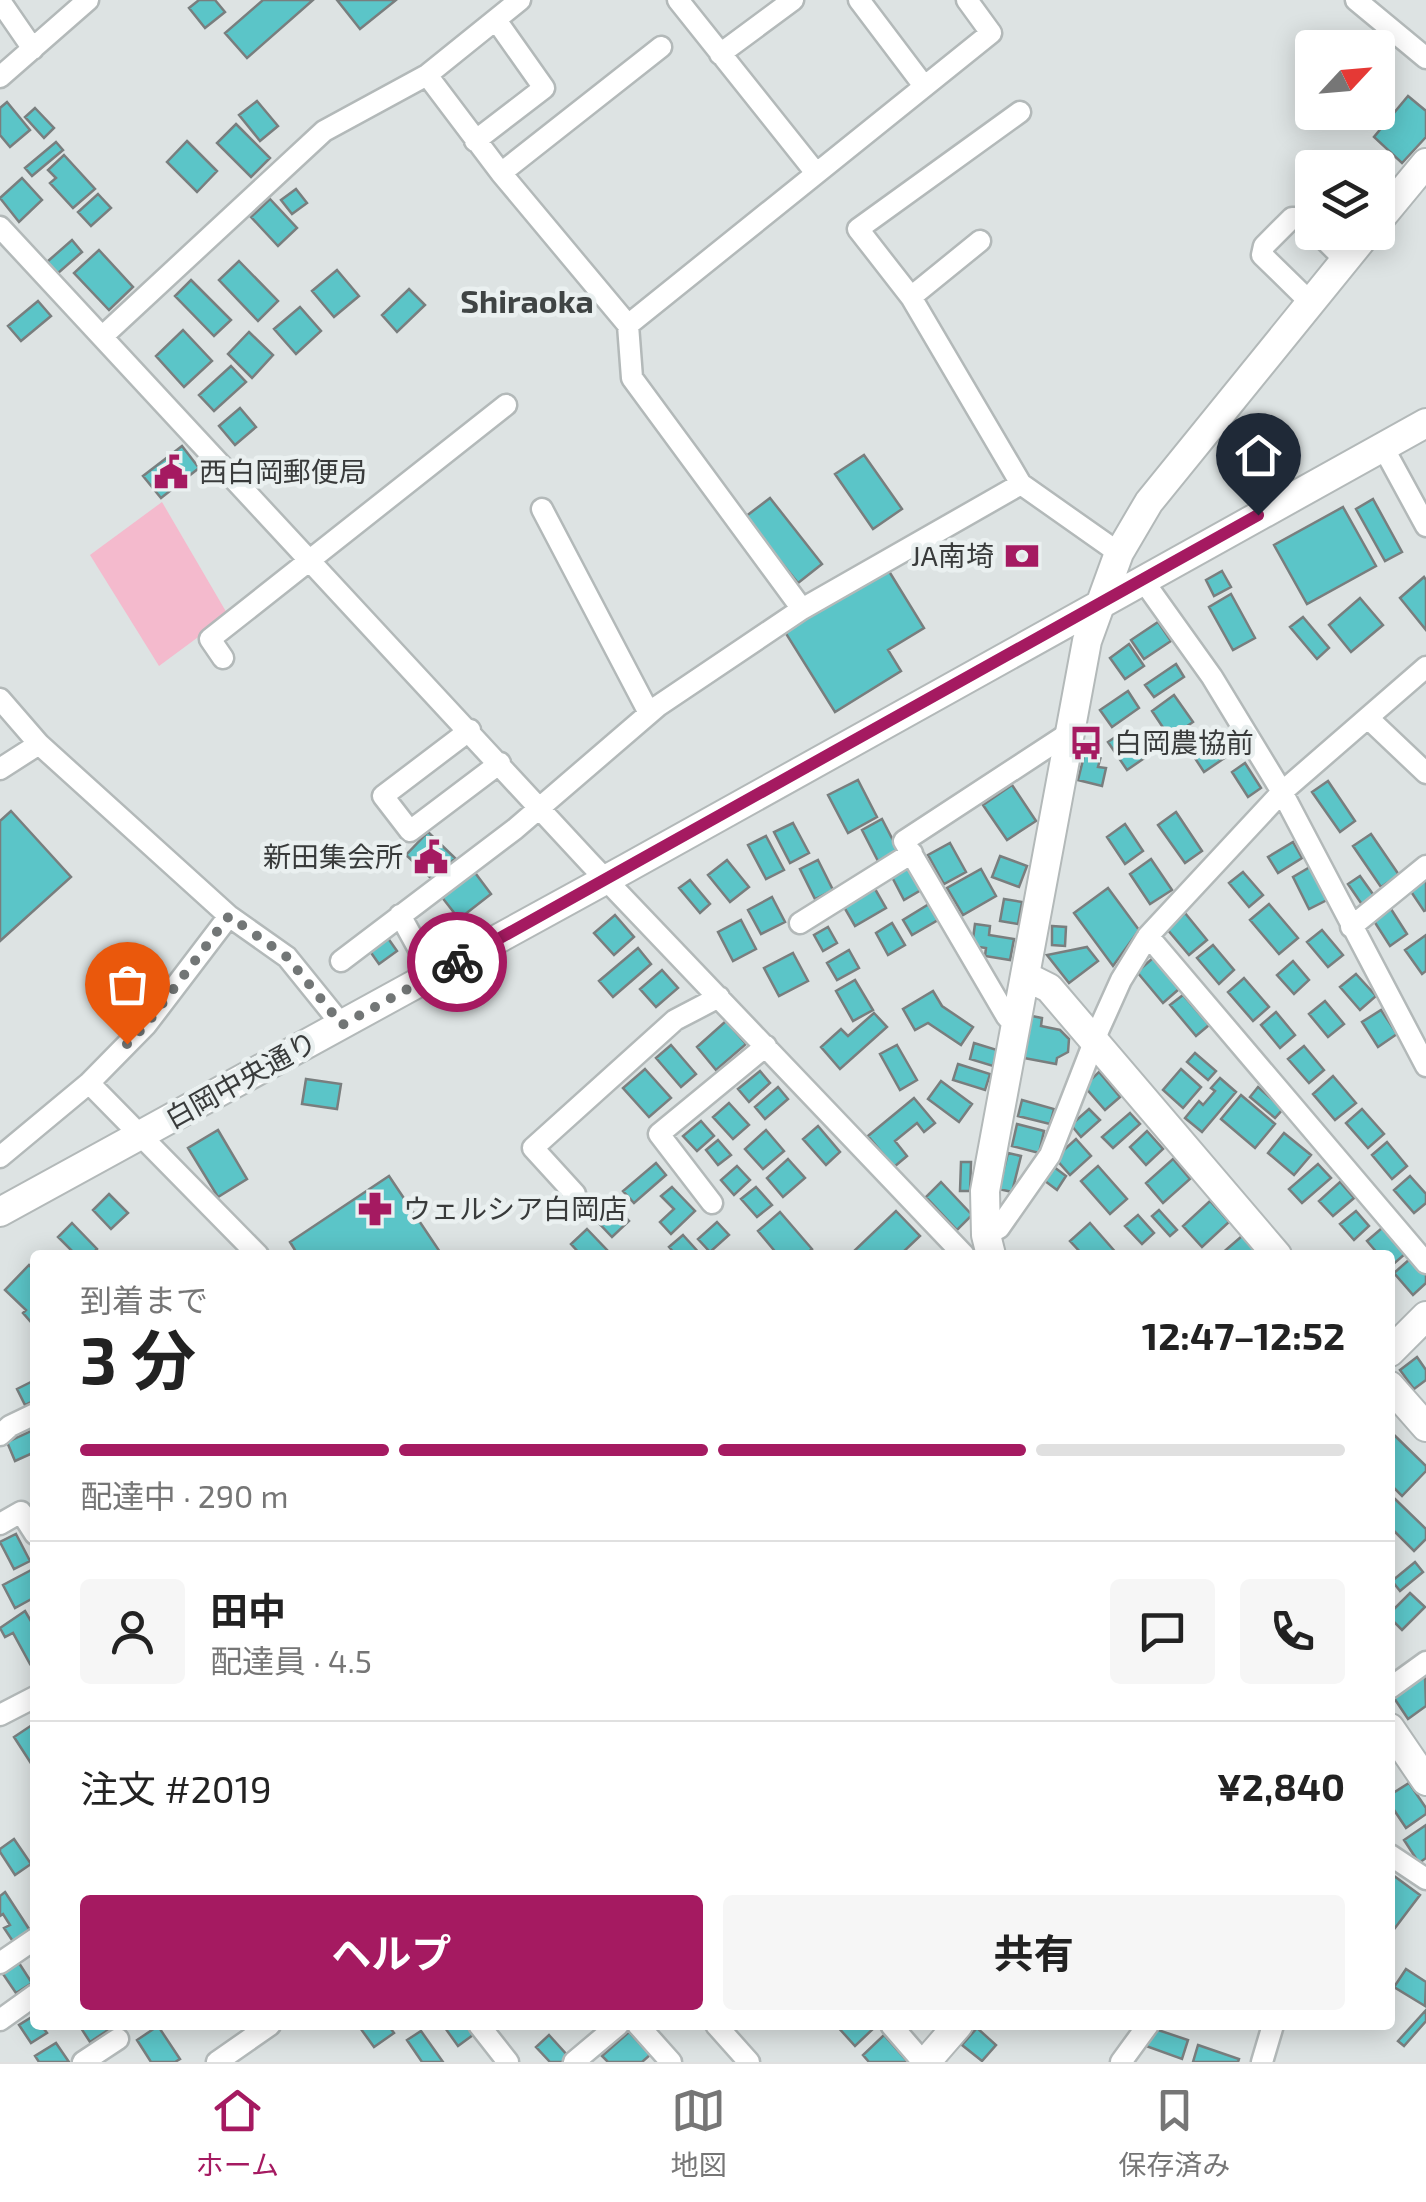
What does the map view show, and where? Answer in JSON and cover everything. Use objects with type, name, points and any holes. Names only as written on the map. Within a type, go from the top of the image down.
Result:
[{"type":"street","points":[[0,77],[88,0]]},
{"type":"street","points":[[103,336],[324,131],[427,75],[520,0]]},
{"type":"street","points":[[678,0],[816,173]]},
{"type":"street","points":[[720,54],[793,0]]},
{"type":"street","points":[[859,0],[924,86]]},
{"type":"street","points":[[628,325],[991,33],[967,0]]},
{"type":"street","points":[[1356,0],[1426,58]]},
{"type":"street","points":[[0,1],[33,49]]},
{"type":"street","points":[[476,141],[544,88],[496,20]]},
{"type":"street","points":[[500,173],[661,47]]},
{"type":"street","points":[[427,75],[500,173],[628,325],[632,378],[802,609]]},
{"type":"street","points":[[1020,112],[858,230],[911,296],[1021,484],[1120,553]]},
{"type":"street","points":[[1395,200],[1426,162]]},
{"type":"street","points":[[1295,218],[1264,246],[1262,256],[1310,302]]},
{"type":"street","points":[[0,227],[606,880],[959,1250]]},
{"type":"street","points":[[911,296],[980,241]]},
{"type":"street","points":[[1335,250],[1345,260]]},
{"type":"street","points":[[988,1245],[985,1192],[1086,642],[1099,603],[1120,553],[1149,502],[1353,250]]},
{"type":"street","points":[[223,658],[210,639],[506,405]]},
{"type":"street","name":"白岡中央通り","points":[[0,1212],[606,880],[1426,422]]},
{"type":"street","points":[[1383,446],[1426,526]]},
{"type":"street","points":[[341,960],[540,808],[649,713],[802,609],[1021,484]]},
{"type":"street","points":[[542,510],[649,713]]},
{"type":"street","points":[[1142,579],[1212,677],[1282,792],[1426,1066]]},
{"type":"street","points":[[988,1245],[1050,1155],[1121,980],[1148,936],[1282,792],[1426,667]]},
{"type":"street","points":[[0,698],[38,744],[229,916],[287,957],[342,1025]]},
{"type":"street","points":[[1368,718],[1426,773]]},
{"type":"street","points":[[470,730],[384,796],[410,832],[500,763]]},
{"type":"street","points":[[1016,1020],[1007,1017],[904,840],[1069,733]]},
{"type":"street","points":[[0,769],[38,744]]},
{"type":"street","points":[[800,923],[912,853]]},
{"type":"street","points":[[1351,927],[1426,866]]},
{"type":"street","points":[[400,915],[433,975]]},
{"type":"street","points":[[0,1157],[89,1083],[146,1025],[229,916]]},
{"type":"street","points":[[1148,936],[1426,1263]]},
{"type":"street","points":[[1024,976],[1048,988],[1274,1250]]},
{"type":"street","points":[[575,1194],[533,1148],[675,1020],[719,997]]},
{"type":"street","points":[[712,1203],[659,1134],[766,1046]]},
{"type":"street","points":[[89,1083],[253,1250]]},
{"type":"street","points":[[1395,1347],[1426,1316]]},
{"type":"street","points":[[1395,1392],[1426,1427]]},
{"type":"street","points":[[0,1436],[30,1416]]},
{"type":"street","points":[[0,1524],[28,1505]]},
{"type":"street","points":[[1395,1684],[1426,1662]]},
{"type":"street","points":[[0,1715],[30,1700]]},
{"type":"street","points":[[1395,1735],[1426,1781]]},
{"type":"street","points":[[1395,1858],[1426,1879]]},
{"type":"street","points":[[0,1964],[30,1943]]},
{"type":"street","points":[[0,2020],[30,1999]]},
{"type":"street","points":[[217,2062],[263,2030]]},
{"type":"street","points":[[483,2030],[508,2062]]},
{"type":"street","points":[[574,2062],[612,2030]]},
{"type":"street","points":[[642,2030],[671,2062]]},
{"type":"street","points":[[720,2030],[748,2062]]},
{"type":"street","points":[[896,2030],[925,2062],[954,2030]]},
{"type":"street","points":[[1120,2062],[1144,2030]]},
{"type":"street","points":[[1262,2062],[1271,2030]]},
{"type":"street","points":[[83,2062],[118,2039]]},
{"type":"shaded area","points":[[162,502],[228,615],[159,666],[90,555]]},
{"type":"building","points":[[199,0],[215,0],[225,12],[205,28],[189,8]]},
{"type":"building","points":[[263,0],[313,0],[247,58],[225,33]]},
{"type":"building","points":[[337,0],[396,0],[360,29]]},
{"type":"building","points":[[1408,96],[1426,111],[1426,137],[1402,163],[1395,156],[1395,150],[1388,150],[1374,137],[1380,130],[1395,130],[1395,112]]},
{"type":"building","points":[[257,101],[278,126],[260,141],[239,115]]},
{"type":"building","points":[[7,102],[30,130],[10,147],[0,135],[0,108]]},
{"type":"building","points":[[35,108],[54,128],[44,138],[25,117]]},
{"type":"building","points":[[236,124],[270,158],[251,177],[217,143]]},
{"type":"building","points":[[187,141],[217,171],[197,192],[167,162]]},
{"type":"building","points":[[56,142],[63,150],[32,176],[25,168]]},
{"type":"building","points":[[64,155],[95,189],[73,208],[50,183],[56,178],[48,170]]},
{"type":"building","points":[[22,178],[42,200],[19,222],[0,198]]},
{"type":"building","points":[[296,189],[307,203],[292,214],[281,200]]},
{"type":"building","points":[[98,194],[111,208],[91,226],[78,212]]},
{"type":"building","points":[[270,199],[297,228],[278,246],[251,217]]},
{"type":"building","points":[[72,240],[82,252],[57,274],[47,262]]},
{"type":"building","points":[[99,250],[133,287],[109,310],[74,273]]},
{"type":"building","points":[[239,261],[278,301],[258,321],[219,280]]},
{"type":"building","points":[[337,270],[359,296],[334,317],[312,291]]},
{"type":"building","points":[[191,280],[231,320],[214,336],[175,296]]},
{"type":"building","points":[[409,289],[425,305],[397,332],[382,315]]},
{"type":"building","points":[[38,301],[51,316],[21,341],[8,326]]},
{"type":"building","points":[[300,307],[321,331],[296,354],[274,329]]},
{"type":"building","points":[[183,330],[212,361],[184,387],[156,356]]},
{"type":"building","points":[[249,332],[273,355],[252,378],[228,354]]},
{"type":"building","points":[[231,366],[246,382],[214,411],[199,395]]},
{"type":"building","points":[[240,408],[256,427],[235,445],[219,426]]},
{"type":"building","name":"西白岡郵便局","points":[[182,446],[199,468],[161,498],[143,476]]},
{"type":"building","points":[[864,455],[902,509],[873,529],[835,474]]},
{"type":"building","points":[[770,498],[822,564],[798,583],[745,517]]},
{"type":"building","points":[[1373,499],[1402,552],[1385,561],[1356,509]]},
{"type":"building","points":[[1343,507],[1376,566],[1307,604],[1274,545]]},
{"type":"building","points":[[887,568],[924,628],[888,650],[901,671],[835,712],[785,632]]},
{"type":"building","points":[[1222,571],[1231,587],[1214,596],[1206,580]]},
{"type":"building","points":[[1424,577],[1426,580],[1426,630],[1400,598]]},
{"type":"building","points":[[1231,594],[1255,638],[1233,650],[1209,607]]},
{"type":"building","points":[[1360,598],[1383,625],[1351,652],[1329,625]]},
{"type":"building","points":[[1303,617],[1329,648],[1317,659],[1290,627]]},
{"type":"building","points":[[1158,622],[1171,641],[1144,659],[1131,640]]},
{"type":"building","points":[[1129,644],[1144,666],[1125,679],[1110,658]]},
{"type":"building","points":[[1176,664],[1184,677],[1154,697],[1145,685]]},
{"type":"building","points":[[1128,691],[1139,708],[1112,727],[1100,710]]},
{"type":"building","points":[[1174,695],[1193,722],[1170,738],[1152,711]]},
{"type":"building","points":[[1127,729],[1146,757],[1127,770],[1108,742]]},
{"type":"building","points":[[1208,731],[1226,757],[1204,772],[1187,746]]},
{"type":"building","points":[[1085,752],[1101,756],[1098,767],[1106,768],[1102,786],[1078,780]]},
{"type":"building","points":[[1245,763],[1261,788],[1248,797],[1232,772]]},
{"type":"building","points":[[858,780],[877,817],[848,833],[828,795]]},
{"type":"building","points":[[1328,781],[1355,821],[1340,832],[1312,792]]},
{"type":"building","points":[[1012,785],[1036,821],[1007,840],[983,805]]},
{"type":"building","points":[[11,811],[71,877],[0,941],[0,821]]},
{"type":"building","points":[[1176,812],[1202,851],[1185,863],[1158,825]]},
{"type":"building","points":[[882,819],[898,850],[878,861],[862,830]]},
{"type":"building","points":[[793,823],[809,853],[790,863],[774,832]]},
{"type":"building","points":[[1125,824],[1143,851],[1125,864],[1107,837]]},
{"type":"building","points":[[428,832],[455,858],[434,881],[406,855]]},
{"type":"building","points":[[1371,834],[1399,875],[1381,887],[1353,846]]},
{"type":"building","points":[[766,836],[784,870],[766,879],[748,845]]},
{"type":"building","points":[[1293,842],[1302,858],[1278,873],[1268,857]]},
{"type":"building","points":[[950,843],[966,872],[944,884],[928,855]]},
{"type":"building","points":[[1000,856],[1027,866],[1019,887],[992,877]]},
{"type":"building","points":[[1151,859],[1172,890],[1150,904],[1130,874]]},
{"type":"building","points":[[727,860],[749,887],[730,902],[708,875]]},
{"type":"building","points":[[818,860],[833,890],[815,899],[800,869]]},
{"type":"building","points":[[1310,867],[1327,900],[1309,909],[1293,877]]},
{"type":"building","points":[[908,868],[921,890],[904,900],[892,877]]},
{"type":"building","points":[[981,869],[996,896],[963,915],[947,888]]},
{"type":"building","points":[[473,870],[491,894],[459,919],[441,896]]},
{"type":"building","points":[[1243,872],[1263,895],[1249,907],[1229,883]]},
{"type":"building","points":[[1360,876],[1375,897],[1363,906],[1348,884]]},
{"type":"building","points":[[1426,879],[1426,910],[1424,911],[1410,890]]},
{"type":"building","points":[[690,880],[710,904],[700,913],[679,888]]},
{"type":"building","points":[[1108,888],[1139,930],[1113,966],[1074,913]]},
{"type":"building","points":[[875,889],[886,908],[855,926],[844,907]]},
{"type":"building","points":[[772,897],[785,922],[761,934],[748,910]]},
{"type":"building","points":[[1004,899],[1022,902],[1018,924],[1000,921]]},
{"type":"building","points":[[929,904],[938,920],[912,935],[903,920]]},
{"type":"building","points":[[1269,904],[1298,938],[1279,954],[1250,920]]},
{"type":"building","points":[[1391,909],[1407,934],[1390,946],[1374,921]]},
{"type":"building","points":[[1185,913],[1207,940],[1189,955],[1167,929]]},
{"type":"building","points":[[615,915],[634,937],[614,955],[594,933]]},
{"type":"building","points":[[741,920],[756,949],[733,961],[718,932]]},
{"type":"building","points":[[892,923],[905,945],[888,955],[876,933]]},
{"type":"building","points":[[975,924],[990,926],[989,935],[1014,939],[1010,960],[985,956],[986,948],[972,946]]},
{"type":"building","points":[[1052,926],[1066,927],[1065,946],[1052,945]]},
{"type":"building","points":[[828,927],[837,943],[823,951],[814,935]]},
{"type":"building","points":[[1322,930],[1343,955],[1328,967],[1307,942]]},
{"type":"building","points":[[385,934],[397,951],[379,964],[367,947]]},
{"type":"building","points":[[1426,935],[1426,971],[1422,974],[1405,950]]},
{"type":"building","points":[[1213,945],[1234,970],[1219,984],[1197,958]]},
{"type":"building","points":[[1087,947],[1098,961],[1069,983],[1047,955]]},
{"type":"building","points":[[638,948],[651,964],[613,997],[599,981]]},
{"type":"building","points":[[849,950],[859,968],[837,980],[827,963]]},
{"type":"building","points":[[793,953],[808,981],[779,996],[764,968]]},
{"type":"building","points":[[1153,958],[1179,989],[1163,1003],[1137,972]]},
{"type":"building","points":[[1293,961],[1309,980],[1294,994],[1277,975]]},
{"type":"building","points":[[662,970],[678,988],[656,1007],[640,989]]},
{"type":"building","points":[[1356,974],[1376,996],[1360,1010],[1340,987]]},
{"type":"building","points":[[1244,978],[1269,1007],[1253,1021],[1228,992]]},
{"type":"building","points":[[855,980],[873,1010],[853,1021],[836,991]]},
{"type":"building","points":[[933,991],[942,1006],[973,1027],[961,1045],[928,1023],[915,1030],[903,1009]]},
{"type":"building","points":[[1183,995],[1209,1025],[1196,1036],[1170,1005]]},
{"type":"building","points":[[1325,1001],[1344,1024],[1328,1037],[1309,1014]]},
{"type":"building","points":[[1381,1010],[1397,1034],[1378,1047],[1362,1022]]},
{"type":"building","points":[[1276,1012],[1295,1035],[1280,1048],[1261,1025]]},
{"type":"building","points":[[874,1013],[887,1027],[840,1069],[821,1047],[841,1029],[848,1036]]},
{"type":"building","points":[[1032,1016],[1042,1018],[1041,1026],[1060,1030],[1069,1039],[1068,1052],[1057,1058],[1056,1064],[1024,1058]]},
{"type":"building","points":[[726,1021],[746,1044],[716,1070],[697,1047]]},
{"type":"building","points":[[974,1043],[997,1050],[993,1066],[970,1059]]},
{"type":"building","points":[[671,1045],[696,1074],[681,1087],[656,1058]]},
{"type":"building","points":[[897,1045],[917,1080],[900,1090],[880,1054]]},
{"type":"building","points":[[1304,1046],[1324,1070],[1309,1083],[1288,1059]]},
{"type":"building","points":[[1195,1053],[1216,1071],[1208,1080],[1187,1062]]},
{"type":"building","points":[[958,1064],[990,1074],[985,1090],[953,1080]]},
{"type":"building","points":[[645,1069],[671,1098],[649,1117],[623,1088]]},
{"type":"building","points":[[1181,1069],[1201,1087],[1183,1108],[1163,1090]]},
{"type":"building","points":[[760,1071],[770,1083],[749,1102],[738,1089]]},
{"type":"building","points":[[1099,1072],[1120,1097],[1105,1110],[1084,1086]]},
{"type":"building","points":[[1333,1076],[1356,1103],[1335,1120],[1313,1094]]},
{"type":"building","points":[[1220,1078],[1236,1092],[1202,1132],[1185,1118],[1199,1101],[1203,1105]]},
{"type":"building","points":[[306,1079],[341,1084],[337,1109],[302,1104]]},
{"type":"building","points":[[941,1081],[972,1104],[959,1122],[928,1099]]},
{"type":"building","points":[[778,1087],[788,1099],[765,1119],[755,1107]]},
{"type":"building","points":[[1258,1087],[1283,1109],[1275,1118],[1250,1097]]},
{"type":"building","points":[[1241,1095],[1275,1124],[1255,1148],[1221,1119]]},
{"type":"building","points":[[914,1098],[935,1123],[924,1132],[917,1123],[895,1141],[907,1156],[894,1167],[868,1136]]},
{"type":"building","points":[[1022,1100],[1054,1109],[1050,1124],[1018,1116]]},
{"type":"building","points":[[729,1103],[749,1125],[733,1139],[713,1117]]},
{"type":"building","points":[[1089,1109],[1100,1120],[1081,1137],[1071,1125]]},
{"type":"building","points":[[1362,1109],[1384,1134],[1368,1148],[1346,1123]]},
{"type":"building","points":[[1130,1113],[1140,1124],[1113,1148],[1102,1137]]},
{"type":"building","points":[[701,1121],[714,1136],[697,1151],[683,1136]]},
{"type":"building","points":[[1017,1124],[1044,1131],[1039,1153],[1012,1146]]},
{"type":"building","points":[[818,1126],[840,1152],[826,1165],[803,1139]]},
{"type":"building","points":[[218,1130],[247,1179],[218,1197],[188,1148]]},
{"type":"building","points":[[766,1130],[784,1151],[763,1169],[745,1149]]},
{"type":"building","points":[[1147,1131],[1163,1149],[1146,1165],[1130,1147]]},
{"type":"building","points":[[1284,1133],[1311,1155],[1294,1175],[1268,1153]]},
{"type":"building","points":[[1076,1139],[1091,1156],[1070,1175],[1055,1158]]},
{"type":"building","points":[[718,1140],[731,1155],[718,1165],[706,1150]]},
{"type":"building","points":[[1387,1142],[1407,1166],[1392,1179],[1372,1155]]},
{"type":"building","points":[[1008,1153],[1021,1156],[1012,1192],[999,1189]]},
{"type":"building","points":[[788,1159],[805,1178],[783,1197],[767,1178]]},
{"type":"building","points":[[1173,1159],[1190,1179],[1163,1203],[1146,1183]]},
{"type":"building","points":[[961,1162],[971,1162],[970,1191],[960,1191]]},
{"type":"building","points":[[656,1163],[666,1175],[634,1203],[623,1191]]},
{"type":"building","points":[[1318,1164],[1331,1178],[1302,1203],[1289,1189]]},
{"type":"building","points":[[737,1166],[750,1180],[734,1195],[721,1180]]},
{"type":"building","points":[[1098,1166],[1127,1199],[1110,1214],[1081,1181]]},
{"type":"building","points":[[1054,1167],[1066,1176],[1057,1190],[1045,1181]]},
{"type":"building","name":"ウェルシア白岡店","points":[[389,1176],[439,1250],[295,1250],[290,1242]]},
{"type":"building","points":[[1410,1176],[1426,1194],[1426,1203],[1414,1213],[1394,1190]]},
{"type":"building","points":[[941,1182],[972,1215],[957,1230],[926,1197]]},
{"type":"building","points":[[1340,1182],[1354,1198],[1333,1216],[1319,1201]]},
{"type":"building","points":[[672,1187],[695,1211],[671,1234],[660,1222],[674,1209],[661,1196]]},
{"type":"building","points":[[756,1187],[772,1205],[757,1217],[741,1199]]},
{"type":"building","points":[[109,1194],[128,1213],[111,1229],[93,1210]]},
{"type":"building","points":[[1210,1201],[1229,1222],[1202,1247],[1183,1226]]},
{"type":"building","points":[[611,1202],[629,1221],[612,1237],[594,1218]]},
{"type":"building","points":[[1159,1210],[1177,1230],[1170,1236],[1152,1216]]},
{"type":"building","points":[[896,1211],[920,1236],[905,1250],[855,1250]]},
{"type":"building","points":[[1356,1211],[1369,1226],[1354,1240],[1340,1224]]},
{"type":"building","points":[[780,1212],[812,1249],[774,1250],[758,1231]]},
{"type":"building","points":[[1138,1215],[1154,1233],[1142,1244],[1125,1226]]},
{"type":"building","points":[[717,1222],[729,1235],[712,1250],[698,1239]]},
{"type":"building","points":[[72,1223],[97,1249],[71,1250],[58,1237]]},
{"type":"building","points":[[1090,1223],[1114,1250],[1078,1250],[1070,1241]]},
{"type":"building","points":[[1382,1228],[1405,1254],[1395,1263],[1395,1250],[1375,1250],[1367,1241]]},
{"type":"building","points":[[587,1229],[607,1250],[576,1250],[571,1244]]},
{"type":"building","points":[[683,1235],[696,1250],[672,1250],[669,1247]]},
{"type":"building","points":[[1242,1236],[1255,1250],[1226,1250]]},
{"type":"building","points":[[1411,1258],[1426,1274],[1426,1283],[1413,1295],[1395,1272]]},
{"type":"building","points":[[30,1266],[30,1321],[23,1313],[26,1310],[5,1290]]},
{"type":"building","points":[[1417,1357],[1426,1370],[1426,1380],[1414,1389],[1400,1370]]},
{"type":"building","points":[[30,1382],[30,1402],[25,1405],[17,1389]]},
{"type":"building","points":[[30,1431],[30,1454],[15,1461],[7,1442]]},
{"type":"building","points":[[1395,1436],[1426,1466],[1426,1471],[1402,1496],[1395,1489]]},
{"type":"building","points":[[1395,1499],[1426,1529],[1426,1539],[1414,1551],[1395,1532]]},
{"type":"building","points":[[16,1534],[30,1561],[14,1569],[0,1542]]},
{"type":"building","points":[[1415,1562],[1423,1572],[1400,1591],[1395,1579]]},
{"type":"building","points":[[30,1571],[30,1600],[15,1608],[3,1585]]},
{"type":"building","points":[[1410,1593],[1425,1607],[1402,1630],[1395,1623],[1395,1608]]},
{"type":"building","points":[[25,1611],[30,1620],[30,1664],[13,1633],[5,1637],[0,1628]]},
{"type":"building","points":[[1425,1675],[1426,1706],[1408,1719],[1395,1697]]},
{"type":"building","points":[[30,1726],[30,1762],[14,1737]]},
{"type":"building","points":[[1409,1783],[1426,1814],[1406,1828],[1395,1812],[1395,1792]]},
{"type":"building","points":[[1426,1825],[1426,1858],[1419,1863],[1404,1840]]},
{"type":"building","points":[[14,1839],[30,1865],[15,1875],[0,1849]]},
{"type":"building","points":[[1395,1877],[1420,1895],[1395,1928]]},
{"type":"building","points":[[5,1892],[30,1930],[14,1943],[4,1928],[10,1925],[3,1914],[0,1916],[0,1896]]},
{"type":"building","points":[[17,1960],[30,1984],[16,1993],[1,1971]]},
{"type":"building","points":[[1406,1969],[1426,1982],[1425,2006],[1395,1988]]},
{"type":"building","points":[[1426,2010],[1426,2021],[1404,2046],[1398,2041]]},
{"type":"building","points":[[30,2018],[30,2030],[47,2033],[31,2043],[19,2025]]},
{"type":"building","points":[[82,2030],[108,2030],[90,2042]]},
{"type":"building","points":[[152,2030],[161,2030],[180,2059],[151,2062],[137,2040]]},
{"type":"building","points":[[362,2030],[392,2030],[394,2033],[374,2047]]},
{"type":"building","points":[[447,2030],[470,2030],[473,2035],[458,2046]]},
{"type":"building","points":[[841,2030],[872,2030],[855,2046]]},
{"type":"building","points":[[979,2030],[996,2045],[982,2061],[962,2045]]},
{"type":"building","points":[[1151,2030],[1188,2040],[1182,2059],[1146,2046]]},
{"type":"building","points":[[421,2031],[443,2062],[422,2062],[407,2040]]},
{"type":"building","points":[[629,2032],[650,2055],[642,2062],[608,2062],[602,2056]]},
{"type":"building","points":[[549,2035],[568,2056],[562,2062],[550,2062],[536,2047]]},
{"type":"building","points":[[884,2035],[908,2062],[869,2062],[863,2055]]},
{"type":"building","points":[[56,2043],[69,2062],[39,2062],[35,2056]]},
{"type":"building","points":[[1198,2045],[1239,2059],[1238,2062],[1193,2062]]},
{"type":"way so far","points":[[127,1044],[146,1025],[229,916],[287,957],[342,1025],[457,962]]},
{"type":"place","name":"西白岡郵便局","points":[[171,472]]},
{"type":"place","name":"JA南埼","points":[[1022,556]]},
{"type":"place","name":"白岡農協前","points":[[1086,743]]},
{"type":"place","name":"新田集会所","points":[[431,857]]},
{"type":"place","name":"ウェルシア白岡店","points":[[375,1209]]},
{"type":"district","name":"Shiraoka","points":[[527,302]]},
{"type":"route","points":[[457,962],[1258,515]]}]
